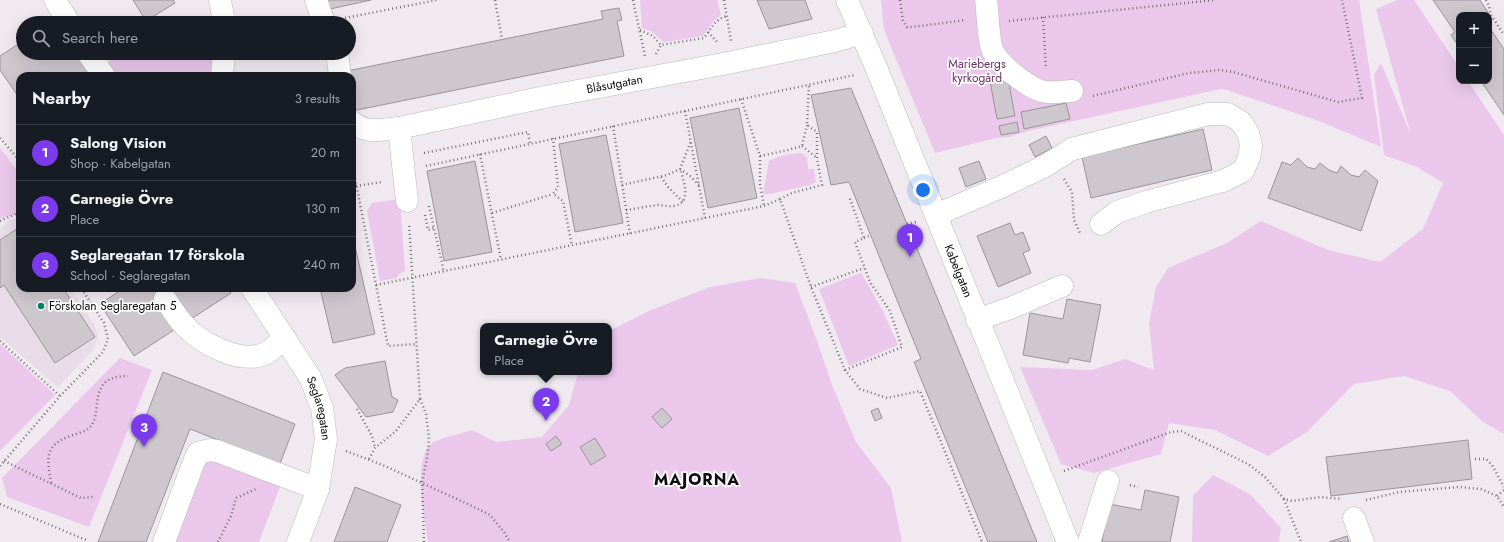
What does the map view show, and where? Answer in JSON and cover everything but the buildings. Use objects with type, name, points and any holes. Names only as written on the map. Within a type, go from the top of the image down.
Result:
[{"type":"street","points":[[55,0],[64,16]]},
{"type":"street","points":[[220,0],[223,16]]},
{"type":"street","points":[[316,0],[321,16]]},
{"type":"street","name":"Kabelgatan","points":[[847,0],[862,33],[927,218],[977,320],[1068,542]]},
{"type":"street","points":[[988,14],[991,48],[994,56],[1029,85],[1042,92],[1072,92]]},
{"type":"street","name":"Blåsutgatan","points":[[360,126],[378,130],[399,128],[545,97],[730,63],[835,41],[862,33]]},
{"type":"street","points":[[93,60],[101,72]]},
{"type":"street","points":[[222,72],[223,60]]},
{"type":"street","points":[[337,60],[339,72]]},
{"type":"street","points":[[927,218],[1008,184],[1045,166],[1072,149],[1208,114],[1228,114],[1241,122],[1248,133],[1251,145],[1249,158],[1243,171],[1223,181],[1146,202],[1117,212],[1101,224]]},
{"type":"street","points":[[399,128],[407,201]]},
{"type":"street","points":[[977,320],[1013,307],[1062,286]]},
{"type":"street","name":"Seglaregatan","points":[[255,292],[311,380],[322,408],[326,439],[318,489],[298,542]]},
{"type":"street","points":[[165,299],[184,325],[206,342],[227,353],[250,357],[268,352],[285,338]]},
{"type":"street","points":[[164,542],[198,453],[210,450],[217,451],[318,489]]},
{"type":"street","points":[[1089,542],[1108,481]]},
{"type":"street","points":[[1349,509],[1363,542]]},
{"type":"path","points":[[356,16],[437,0]]},
{"type":"path","points":[[495,0],[502,39]]},
{"type":"path","points":[[633,0],[646,59]]},
{"type":"path","points":[[724,0],[732,43]]},
{"type":"path","points":[[900,0],[903,21],[908,27],[988,14],[1043,17],[1215,0]]},
{"type":"path","points":[[1072,92],[1075,99],[1089,97],[1190,74],[1219,70],[1233,72],[1338,102],[1362,98],[1342,0]]},
{"type":"path","points":[[1486,0],[1491,15],[1504,35]]},
{"type":"path","points":[[640,30],[653,36],[661,45],[704,38],[716,21],[727,16]]},
{"type":"path","points":[[1042,92],[1046,75],[1043,17]]},
{"type":"path","points":[[424,170],[426,165],[859,74]]},
{"type":"path","points":[[802,146],[807,125],[809,85]]},
{"type":"path","points":[[741,99],[760,156],[760,184],[764,206]]},
{"type":"path","points":[[686,111],[705,218]]},
{"type":"path","points":[[376,286],[764,206],[792,193],[822,185],[817,158],[817,132],[807,125]]},
{"type":"path","points":[[614,126],[630,234]]},
{"type":"path","points":[[402,157],[528,132],[530,144]]},
{"type":"path","points":[[0,138],[16,156]]},
{"type":"path","points":[[492,213],[553,194],[558,187],[553,138]]},
{"type":"path","points":[[626,210],[659,205],[676,206],[683,202],[686,193],[684,180],[680,169],[691,141]]},
{"type":"path","points":[[760,156],[802,146]]},
{"type":"path","points":[[802,146],[817,158]]},
{"type":"path","points":[[480,154],[501,260]]},
{"type":"path","points":[[622,185],[667,175],[680,169]]},
{"type":"path","points":[[680,169],[699,185]]},
{"type":"path","points":[[661,176],[668,187],[683,202]]},
{"type":"path","points":[[356,184],[388,346],[417,344]]},
{"type":"path","points":[[1072,192],[1074,220],[1078,231]]},
{"type":"path","points":[[553,194],[563,201],[572,246]]},
{"type":"path","points":[[849,196],[864,238]]},
{"type":"path","points":[[780,199],[811,287],[845,370],[860,389],[887,398],[920,391],[982,542]]},
{"type":"path","points":[[407,201],[420,399],[426,414],[429,439],[427,459],[422,482],[424,542]]},
{"type":"path","points":[[429,206],[444,272]]},
{"type":"path","points":[[0,221],[16,214]]},
{"type":"path","points":[[425,215],[428,230],[434,228]]},
{"type":"path","points":[[907,224],[927,218]]},
{"type":"path","points":[[845,370],[902,346],[890,311],[870,282],[855,242],[871,235]]},
{"type":"path","points":[[811,287],[864,268]]},
{"type":"path","points":[[0,466],[60,396],[103,352],[108,339],[104,323],[84,292]]},
{"type":"path","points":[[0,341],[60,396]]},
{"type":"path","points":[[51,483],[48,458],[50,449],[60,440],[88,429],[94,421],[98,394],[102,387],[108,381],[117,376],[128,376]]},
{"type":"path","points":[[369,459],[375,448],[396,431],[420,399]]},
{"type":"path","points":[[357,409],[372,436],[375,448]]},
{"type":"path","points":[[1060,473],[1171,432],[1181,431],[1248,464],[1265,477],[1284,499],[1301,542]]},
{"type":"path","points":[[346,451],[369,459],[422,482],[490,515],[510,542]]},
{"type":"path","points":[[1475,459],[1486,459],[1492,465],[1504,489],[1497,496]]},
{"type":"path","points":[[4,461],[81,498],[93,497]]},
{"type":"path","points":[[218,542],[231,516],[236,498],[279,480],[282,475]]},
{"type":"path","points":[[1284,499],[1292,501],[1321,497],[1349,509],[1359,501],[1399,492],[1459,487],[1482,489],[1497,496],[1504,506]]},
{"type":"path","points":[[0,504],[86,540]]},
{"type":"shaded area","name":"Förskolan Seglaregatan 5","points":[[16,219],[16,292],[73,292],[94,324],[98,336],[93,350],[58,387],[0,337],[0,229],[9,220]]},
{"type":"green space","points":[[640,0],[717,0],[721,15],[714,20],[703,36],[664,42],[649,30],[642,29]]},
{"type":"green space","name":"Mariebergs kyrkogård","points":[[881,0],[1359,0],[1381,147],[1319,121],[1221,89],[935,153],[884,30]]},
{"type":"green space","points":[[1397,0],[1414,0],[1456,63],[1456,84],[1470,84],[1504,135],[1504,434],[1483,422],[1450,391],[1404,376],[1354,384],[1307,432],[1268,456],[1215,430],[1169,423],[1161,454],[1094,473],[1061,464],[1020,367],[1092,370],[1125,359],[1154,370],[1149,323],[1156,287],[1168,268],[1227,243],[1261,221],[1328,250],[1380,262],[1423,229],[1443,183],[1417,167],[1384,155],[1374,75],[1381,63],[1411,135],[1376,9]]},
{"type":"green space","points":[[111,60],[213,60],[214,64],[213,72],[113,72],[108,63]]},
{"type":"green space","points":[[0,148],[16,169],[16,214],[0,219]]},
{"type":"green space","points":[[802,153],[807,157],[808,169],[814,169],[816,182],[810,185],[770,194],[763,194],[769,161],[780,156]]},
{"type":"green space","points":[[400,199],[405,271],[399,274],[397,278],[380,281],[367,211],[372,203]]},
{"type":"green space","points":[[861,273],[883,311],[898,345],[849,366],[819,289]]},
{"type":"green space","points":[[761,278],[795,283],[832,385],[856,442],[891,488],[902,542],[428,542],[421,489],[421,473],[423,460],[427,449],[434,442],[472,430],[496,442],[542,437],[569,405],[577,375],[612,375],[612,330],[649,311],[710,287]]},
{"type":"green space","points":[[0,344],[55,395],[0,451]]},
{"type":"green space","points":[[120,358],[152,370],[89,527],[7,497],[2,478]]},
{"type":"green space","points":[[201,455],[281,484],[259,542],[172,542]]},
{"type":"green space","points":[[1213,475],[1250,494],[1281,528],[1279,542],[1192,542],[1193,496]]},
{"type":"place","name":"Salong Vision","points":[[910,257]]},
{"type":"place","name":"Förskolan Seglaregatan 5","points":[[41,306]]},
{"type":"place","name":"Carnegie Övre","points":[[546,421]]},
{"type":"place","name":"Seglaregatan 17 förskola","points":[[144,447]]},
{"type":"district","name":"MAJORNA","points":[[697,479]]}]
